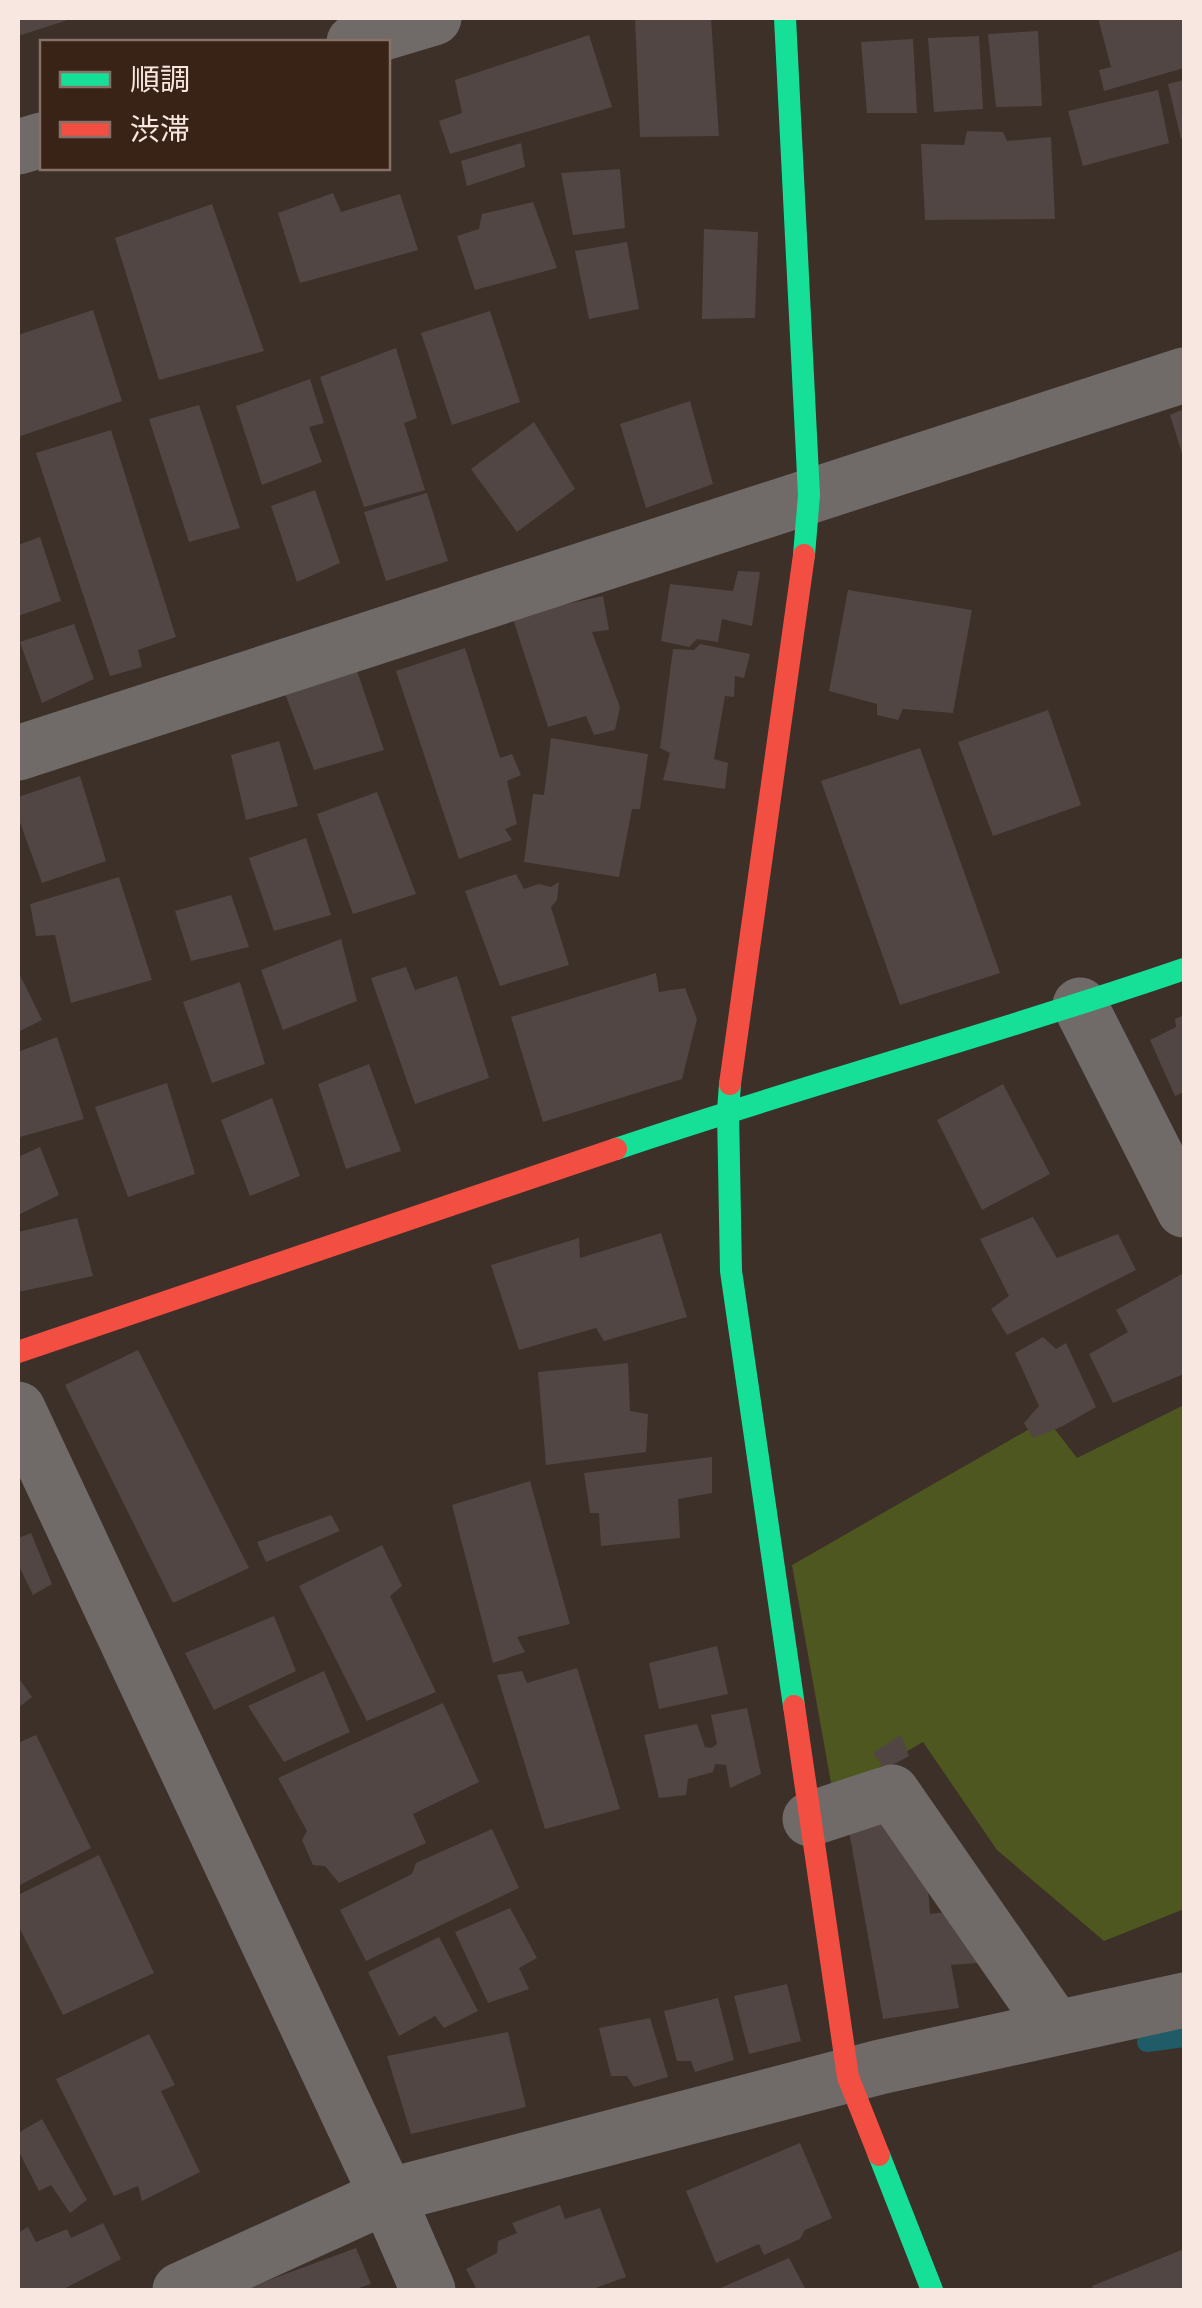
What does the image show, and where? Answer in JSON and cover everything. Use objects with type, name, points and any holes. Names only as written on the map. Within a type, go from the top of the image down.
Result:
[{"type":"street","points":[[361,40],[434,18]]},
{"type":"street","points":[[785,18],[808,530],[728,1111],[731,1271],[848,2076],[932,2290]]},
{"type":"street","points":[[18,753],[1184,374]]},
{"type":"street","points":[[18,1352],[728,1111],[1080,1005],[1184,969]]},
{"type":"street","points":[[1080,1005],[1184,1210]]},
{"type":"street","points":[[18,1409],[428,2290]]},
{"type":"street","points":[[810,1820],[892,1792],[1055,2027]]},
{"type":"street","points":[[180,2290],[387,2196],[848,2076],[1184,2000]]},
{"type":"green space","points":[[1184,1405],[1184,1909],[1104,1941],[997,1850],[923,1742],[833,1794],[792,1565],[1047,1419],[1077,1458]]},
{"type":"building","points":[[18,18],[74,18],[18,36]]},
{"type":"building","points":[[635,18],[711,18],[719,136],[640,137]]},
{"type":"building","points":[[1098,18],[1184,18],[1184,68],[1104,91],[1099,70],[1111,67]]},
{"type":"building","points":[[1038,31],[1042,106],[996,107],[988,34]]},
{"type":"building","points":[[589,35],[612,107],[450,154],[439,121],[462,113],[455,80]]},
{"type":"building","points":[[979,36],[983,109],[934,112],[928,38]]},
{"type":"building","points":[[913,39],[917,113],[867,113],[861,42]]},
{"type":"building","points":[[1184,80],[1184,138],[1181,139],[1168,84]]},
{"type":"building","points":[[1158,90],[1169,143],[1083,166],[1068,111]]},
{"type":"building","points":[[967,131],[1003,132],[1007,141],[1051,137],[1055,219],[925,220],[921,144],[964,145]]},
{"type":"building","points":[[521,143],[525,167],[467,186],[461,161]]},
{"type":"building","points":[[620,169],[625,228],[573,235],[561,173]]},
{"type":"building","points":[[333,193],[341,212],[400,194],[418,250],[300,283],[278,213]]},
{"type":"building","points":[[533,202],[557,268],[475,290],[457,236],[479,229],[482,214]]},
{"type":"building","points":[[212,204],[264,351],[159,380],[115,238]]},
{"type":"building","points":[[704,229],[758,232],[755,318],[702,319]]},
{"type":"building","points":[[627,242],[639,309],[589,319],[575,251]]},
{"type":"building","points":[[93,310],[122,401],[18,437],[18,335]]},
{"type":"building","points":[[490,311],[520,402],[452,425],[421,333]]},
{"type":"building","points":[[396,348],[417,418],[404,423],[425,490],[364,507],[320,377]]},
{"type":"building","points":[[310,379],[324,423],[309,427],[322,462],[262,485],[236,406]]},
{"type":"building","points":[[690,401],[713,484],[646,508],[620,424]]},
{"type":"building","points":[[199,405],[240,528],[189,542],[149,419]]},
{"type":"building","points":[[1184,409],[1184,460],[1170,415]]},
{"type":"building","points":[[534,422],[575,489],[517,532],[471,469]]},
{"type":"building","points":[[111,430],[176,637],[138,650],[142,667],[110,676],[36,453]]},
{"type":"building","points":[[315,490],[340,563],[297,582],[271,506]]},
{"type":"building","points":[[427,493],[448,561],[386,581],[364,512]]},
{"type":"building","points":[[40,537],[61,601],[18,616],[18,545]]},
{"type":"building","points":[[738,571],[760,572],[752,626],[722,619],[718,642],[697,639],[689,647],[661,641],[670,584],[733,591]]},
{"type":"building","points":[[848,590],[972,610],[953,713],[903,709],[898,720],[877,715],[877,704],[829,691]]},
{"type":"building","points":[[603,596],[609,630],[592,632],[620,707],[615,730],[594,735],[586,716],[548,727],[512,616]]},
{"type":"building","points":[[74,624],[94,679],[42,703],[20,642]]},
{"type":"building","points":[[700,644],[750,654],[744,678],[735,676],[734,697],[725,696],[714,759],[728,763],[725,789],[663,780],[670,753],[660,748],[673,649],[694,650]]},
{"type":"building","points":[[465,648],[500,758],[512,754],[521,775],[507,781],[517,824],[505,829],[512,840],[459,859],[396,671]]},
{"type":"building","points":[[356,668],[384,750],[314,770],[284,691]]},
{"type":"building","points":[[1048,710],[1081,805],[993,836],[958,742]]},
{"type":"building","points":[[551,738],[648,754],[640,809],[632,809],[619,877],[524,862],[533,794],[544,795]]},
{"type":"building","points":[[279,741],[298,806],[246,820],[231,755]]},
{"type":"building","points":[[920,748],[1000,973],[900,1005],[821,781]]},
{"type":"building","points":[[80,776],[106,861],[42,883],[18,817],[18,797]]},
{"type":"building","points":[[377,792],[416,894],[353,914],[317,814]]},
{"type":"building","points":[[306,838],[331,915],[274,931],[249,858]]},
{"type":"building","points":[[516,874],[524,889],[539,884],[551,887],[559,882],[557,900],[551,907],[569,965],[500,986],[465,891]]},
{"type":"building","points":[[119,877],[152,980],[71,1003],[55,935],[36,936],[30,904]]},
{"type":"building","points":[[231,895],[249,947],[191,961],[175,911]]},
{"type":"building","points":[[341,939],[357,1001],[283,1030],[261,970]]},
{"type":"building","points":[[406,967],[415,990],[457,976],[489,1078],[415,1104],[371,978]]},
{"type":"building","points":[[18,971],[42,1020],[18,1032]]},
{"type":"building","points":[[656,973],[659,992],[685,988],[697,1019],[682,1079],[543,1122],[511,1017]]},
{"type":"building","points":[[240,982],[265,1064],[212,1083],[183,1002]]},
{"type":"building","points":[[1184,1015],[1184,1092],[1175,1096],[1150,1040],[1176,1027],[1175,1019]]},
{"type":"building","points":[[57,1037],[84,1119],[20,1137],[18,1052]]},
{"type":"building","points":[[369,1064],[401,1151],[346,1169],[318,1084]]},
{"type":"building","points":[[167,1083],[195,1174],[128,1197],[95,1107]]},
{"type":"building","points":[[1003,1084],[1050,1174],[982,1210],[937,1120]]},
{"type":"building","points":[[272,1098],[300,1176],[250,1196],[221,1120]]},
{"type":"building","points":[[40,1147],[59,1195],[18,1215],[18,1157]]},
{"type":"building","points":[[1033,1217],[1057,1258],[1118,1234],[1136,1270],[1007,1335],[991,1309],[1009,1296],[980,1239]]},
{"type":"building","points":[[77,1218],[93,1276],[18,1292],[18,1232]]},
{"type":"building","points":[[661,1233],[687,1317],[604,1341],[596,1328],[519,1350],[491,1265],[579,1238],[580,1258]]},
{"type":"building","points":[[1184,1273],[1184,1374],[1113,1403],[1089,1354],[1128,1332],[1116,1310]]},
{"type":"building","points":[[1043,1337],[1056,1349],[1066,1343],[1096,1407],[1033,1438],[1024,1423],[1039,1406],[1015,1353]]},
{"type":"building","points":[[138,1350],[249,1568],[173,1603],[65,1385]]},
{"type":"building","points":[[628,1363],[630,1411],[648,1414],[646,1452],[546,1465],[538,1372]]},
{"type":"building","points":[[712,1457],[712,1493],[678,1499],[680,1538],[601,1546],[599,1513],[590,1513],[584,1473]]},
{"type":"building","points":[[530,1481],[570,1624],[517,1637],[525,1652],[493,1663],[452,1505]]},
{"type":"building","points":[[331,1515],[340,1531],[266,1562],[257,1542]]},
{"type":"building","points":[[31,1533],[52,1584],[33,1595],[18,1564],[18,1538]]},
{"type":"building","points":[[382,1545],[402,1586],[390,1596],[436,1692],[367,1721],[299,1586]]},
{"type":"building","points":[[274,1616],[296,1671],[214,1710],[185,1653]]},
{"type":"building","points":[[717,1646],[728,1694],[659,1709],[649,1663]]},
{"type":"building","points":[[577,1668],[620,1809],[545,1829],[497,1675],[522,1671],[527,1683]]},
{"type":"building","points":[[324,1671],[350,1732],[284,1762],[248,1706]]},
{"type":"building","points":[[18,1677],[32,1697],[18,1708]]},
{"type":"building","points":[[443,1703],[479,1782],[413,1814],[426,1843],[339,1883],[325,1866],[313,1865],[302,1840],[307,1831],[278,1778]]},
{"type":"building","points":[[747,1708],[761,1774],[730,1788],[726,1765],[715,1764],[713,1772],[688,1779],[686,1795],[659,1798],[644,1735],[697,1724],[705,1747],[711,1748],[717,1744],[711,1715]]},
{"type":"building","points":[[36,1735],[91,1848],[18,1886],[18,1743]]},
{"type":"building","points":[[901,1735],[909,1756],[885,1769],[873,1753]]},
{"type":"building","points":[[886,1819],[927,1875],[930,1914],[946,1912],[977,1963],[951,1965],[959,2008],[883,2019],[847,1820]]},
{"type":"building","points":[[492,1829],[519,1888],[366,1961],[340,1910],[412,1874],[416,1863]]},
{"type":"building","points":[[99,1855],[154,1973],[63,2015],[18,1925],[18,1895]]},
{"type":"building","points":[[510,1908],[537,1958],[519,1968],[529,1989],[488,2003],[455,1932]]},
{"type":"building","points":[[439,1937],[478,2011],[444,2028],[435,2016],[399,2036],[368,1972]]},
{"type":"building","points":[[787,1984],[801,2041],[749,2054],[734,1996]]},
{"type":"building","points":[[718,1998],[734,2060],[695,2072],[691,2061],[677,2061],[664,2011]]},
{"type":"building","points":[[650,2018],[668,2077],[634,2087],[627,2076],[611,2076],[599,2028]]},
{"type":"building","points":[[508,2032],[526,2107],[411,2134],[387,2056]]},
{"type":"building","points":[[149,2034],[175,2085],[161,2091],[200,2172],[142,2201],[138,2186],[114,2196],[56,2079]]},
{"type":"building","points":[[42,2119],[87,2200],[70,2213],[51,2185],[39,2191],[18,2150],[18,2133]]},
{"type":"building","points":[[800,2143],[832,2218],[805,2230],[800,2239],[764,2255],[759,2244],[716,2263],[686,2191]]},
{"type":"building","points":[[560,2205],[565,2219],[600,2208],[626,2277],[590,2290],[477,2290],[466,2269],[497,2253],[498,2241],[517,2233],[512,2223]]},
{"type":"building","points":[[103,2223],[121,2259],[62,2290],[18,2290],[18,2233],[28,2227],[36,2242],[67,2229],[71,2238]]},
{"type":"building","points":[[356,2248],[371,2284],[352,2290],[250,2287]]},
{"type":"building","points":[[1184,2249],[1184,2290],[1094,2290],[1092,2286]]},
{"type":"building","points":[[789,2258],[806,2290],[716,2290]]},
{"type":"waterway","points":[[1147,2042],[1184,2037]]},
{"type":"traffic: fast","points":[[785,18],[809,495],[804,555]]},
{"type":"traffic: fast","points":[[616,1149],[1184,969]]},
{"type":"traffic: fast","points":[[730,1084],[731,1271],[794,1706]]},
{"type":"traffic: fast","points":[[879,2155],[932,2290]]},
{"type":"traffic: jam","points":[[730,1084],[804,555]]},
{"type":"traffic: jam","points":[[18,1352],[616,1149]]},
{"type":"traffic: jam","points":[[794,1706],[848,2077],[879,2155]]}]
